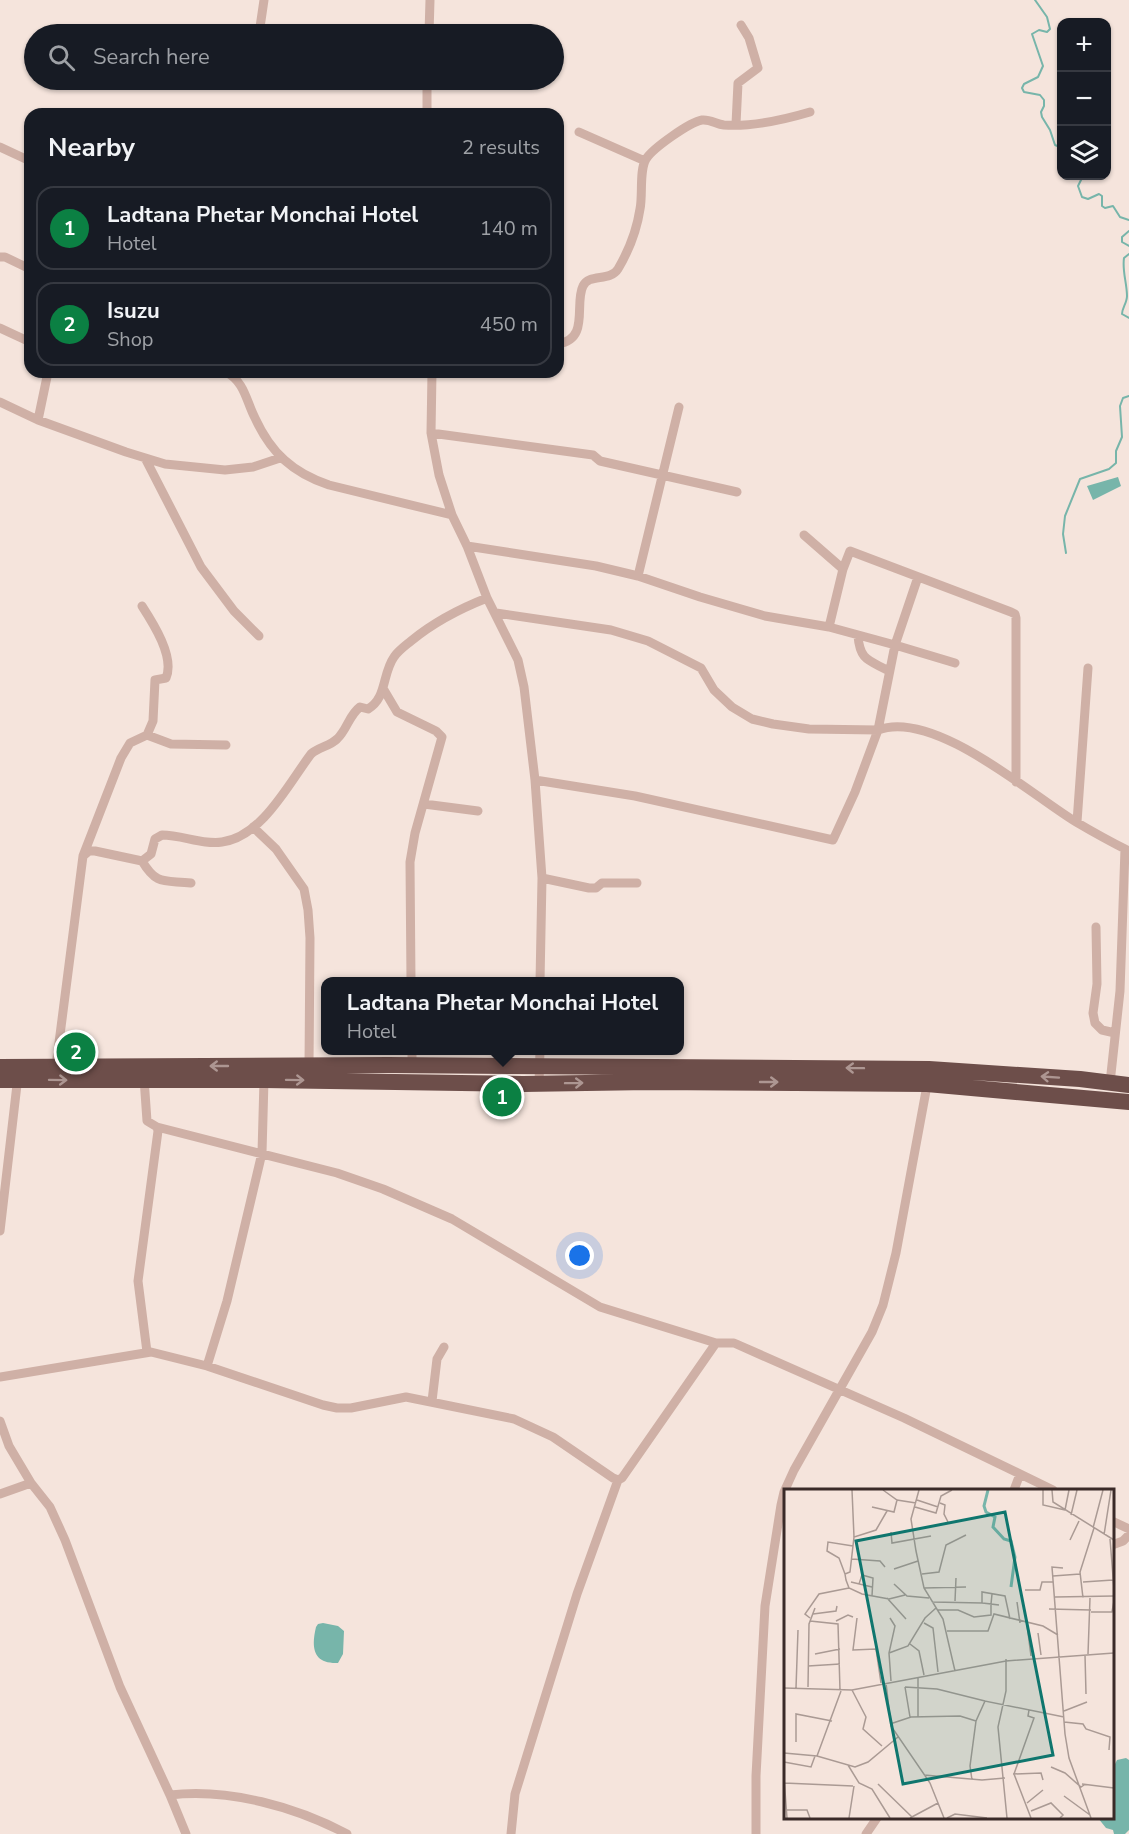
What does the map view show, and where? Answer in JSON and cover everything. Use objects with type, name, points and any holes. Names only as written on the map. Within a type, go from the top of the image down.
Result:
[{"type":"highway","points":[[0,1067],[18,1074],[144,1074],[309,1066],[412,1058],[539,1067],[649,1082],[928,1076],[1078,1088],[1129,1102]]},
{"type":"highway","points":[[0,1080],[56,1066],[144,1074],[264,1080],[539,1067]]},
{"type":"highway","points":[[1078,1088],[1110,1083],[1129,1085]]},
{"type":"street","points":[[260,24],[264,0]]},
{"type":"street","points":[[429,24],[430,0]]},
{"type":"street","points":[[736,124],[738,83],[758,68],[749,38],[741,25]]},
{"type":"street","points":[[427,90],[427,108]]},
{"type":"street","points":[[564,342],[572,337],[578,328],[581,292],[584,284],[591,279],[610,276],[617,271],[634,230],[640,208],[645,160],[699,120],[709,120],[723,125],[784,120],[810,112]]},
{"type":"street","points":[[579,132],[645,160]]},
{"type":"street","points":[[0,147],[24,158]]},
{"type":"street","points":[[0,257],[24,266]]},
{"type":"street","points":[[0,328],[24,339]]},
{"type":"street","points":[[38,420],[47,378]]},
{"type":"street","points":[[234,378],[240,383],[255,419],[280,458],[294,469],[329,485],[452,515]]},
{"type":"street","points":[[432,378],[431,433],[439,475],[452,515],[487,598],[518,660],[524,687],[535,780],[542,878],[540,977]]},
{"type":"street","points":[[0,402],[38,420],[165,464],[225,470],[253,467],[280,458]]},
{"type":"street","points":[[638,576],[679,406]]},
{"type":"street","points":[[431,433],[593,455],[600,461],[737,492]]},
{"type":"street","points":[[145,458],[201,567],[234,610],[258,636]]},
{"type":"street","points":[[804,535],[843,569]]},
{"type":"street","points":[[467,546],[596,566],[638,576],[765,616],[829,627],[955,663]]},
{"type":"street","points":[[829,627],[843,569],[850,551],[1015,614],[1016,782]]},
{"type":"street","points":[[535,780],[635,796],[833,840],[855,792],[878,730],[889,670],[918,577]]},
{"type":"street","points":[[142,861],[150,854],[155,839],[162,835],[221,842],[235,838],[253,827],[267,816],[311,754],[321,746],[331,744],[339,738],[354,712],[360,707],[368,710],[375,705],[384,690],[387,670],[395,655],[422,632],[458,609],[487,598]]},
{"type":"street","points":[[56,1066],[83,856],[121,758],[130,743],[147,735],[153,721],[155,680],[166,678],[168,659],[154,624],[142,606]]},
{"type":"street","points":[[496,613],[610,630],[648,642],[701,668],[714,690],[732,707],[752,719],[808,729],[878,730],[901,726],[951,741],[977,754],[1077,822],[1127,850],[1120,991],[1110,1083]]},
{"type":"street","points":[[858,636],[859,651],[867,660],[889,670]]},
{"type":"street","points":[[1077,822],[1088,668]]},
{"type":"street","points":[[384,690],[397,712],[436,731],[442,737],[415,833],[410,862],[411,977]]},
{"type":"street","points":[[147,735],[171,744],[226,745]]},
{"type":"street","points":[[424,804],[478,811]]},
{"type":"street","points":[[253,827],[276,849],[304,889],[310,939],[309,1066]]},
{"type":"street","points":[[83,856],[89,851],[94,851],[142,861],[151,876],[156,879],[191,883]]},
{"type":"street","points":[[542,878],[593,889],[602,883],[637,883]]},
{"type":"street","points":[[1096,927],[1097,984],[1093,1013],[1095,1023],[1102,1030],[1115,1033]]},
{"type":"street","points":[[0,1231],[18,1074]]},
{"type":"street","points":[[144,1074],[147,1121],[157,1127],[337,1173],[411,1200],[470,1229],[600,1307],[716,1343],[734,1343],[840,1388],[1049,1489]]},
{"type":"street","points":[[785,1489],[872,1332],[883,1305],[896,1253],[928,1076]]},
{"type":"street","points":[[207,1366],[227,1301],[262,1153],[264,1080]]},
{"type":"street","points":[[147,1352],[138,1281],[157,1127]]},
{"type":"street","points":[[512,1834],[515,1794],[577,1594],[618,1480],[622,1478],[716,1343]]},
{"type":"street","points":[[432,1401],[437,1359],[444,1347]]},
{"type":"street","points":[[0,1377],[147,1352],[207,1366],[337,1408],[351,1408],[406,1397],[514,1419],[553,1437],[618,1480]]},
{"type":"street","points":[[0,1421],[9,1446],[54,1515],[120,1687],[186,1834]]},
{"type":"street","points":[[1015,1489],[1020,1474]]},
{"type":"street","points":[[0,1494],[31,1483]]},
{"type":"street","points":[[756,1834],[756,1776],[765,1606],[774,1540],[784,1492]]},
{"type":"street","points":[[1114,1522],[1129,1529]]},
{"type":"street","points":[[1114,1545],[1123,1541],[1129,1535]]},
{"type":"street","points":[[170,1795],[202,1793],[255,1800],[325,1822],[347,1834]]},
{"type":"street","points":[[866,1834],[876,1819]]},
{"type":"water","points":[[1118,477],[1121,486],[1093,500],[1087,486]]},
{"type":"water","points":[[323,1623],[338,1626],[344,1631],[343,1654],[338,1663],[323,1661],[314,1648],[316,1627]]},
{"type":"water","points":[[1126,1758],[1129,1760],[1129,1830],[1125,1834],[1114,1834],[1113,1830],[1106,1828],[1099,1819],[1114,1819],[1114,1766],[1117,1760]]},
{"type":"waterway","points":[[1035,0],[1047,17],[1050,29],[1047,32],[1039,30],[1032,34],[1043,66],[1038,77],[1024,84],[1022,88],[1024,92],[1040,95],[1044,100],[1042,117],[1057,146]]},
{"type":"waterway","points":[[1081,180],[1078,186],[1082,197],[1088,199],[1099,194],[1102,196],[1102,206],[1105,208],[1113,206],[1120,217],[1129,220]]},
{"type":"waterway","points":[[1129,231],[1122,237],[1122,242],[1129,246]]},
{"type":"waterway","points":[[1129,254],[1124,258],[1127,296],[1122,314],[1129,318]]},
{"type":"waterway","points":[[1066,553],[1063,534],[1065,516],[1080,479],[1109,469],[1116,463],[1116,451],[1122,437],[1120,406],[1123,398],[1129,396]]},
{"type":"place","name":"Isuzu","points":[[76,1052]]},
{"type":"place","name":"Ladtana Phetar Monchai Hotel","points":[[502,1097]]}]
